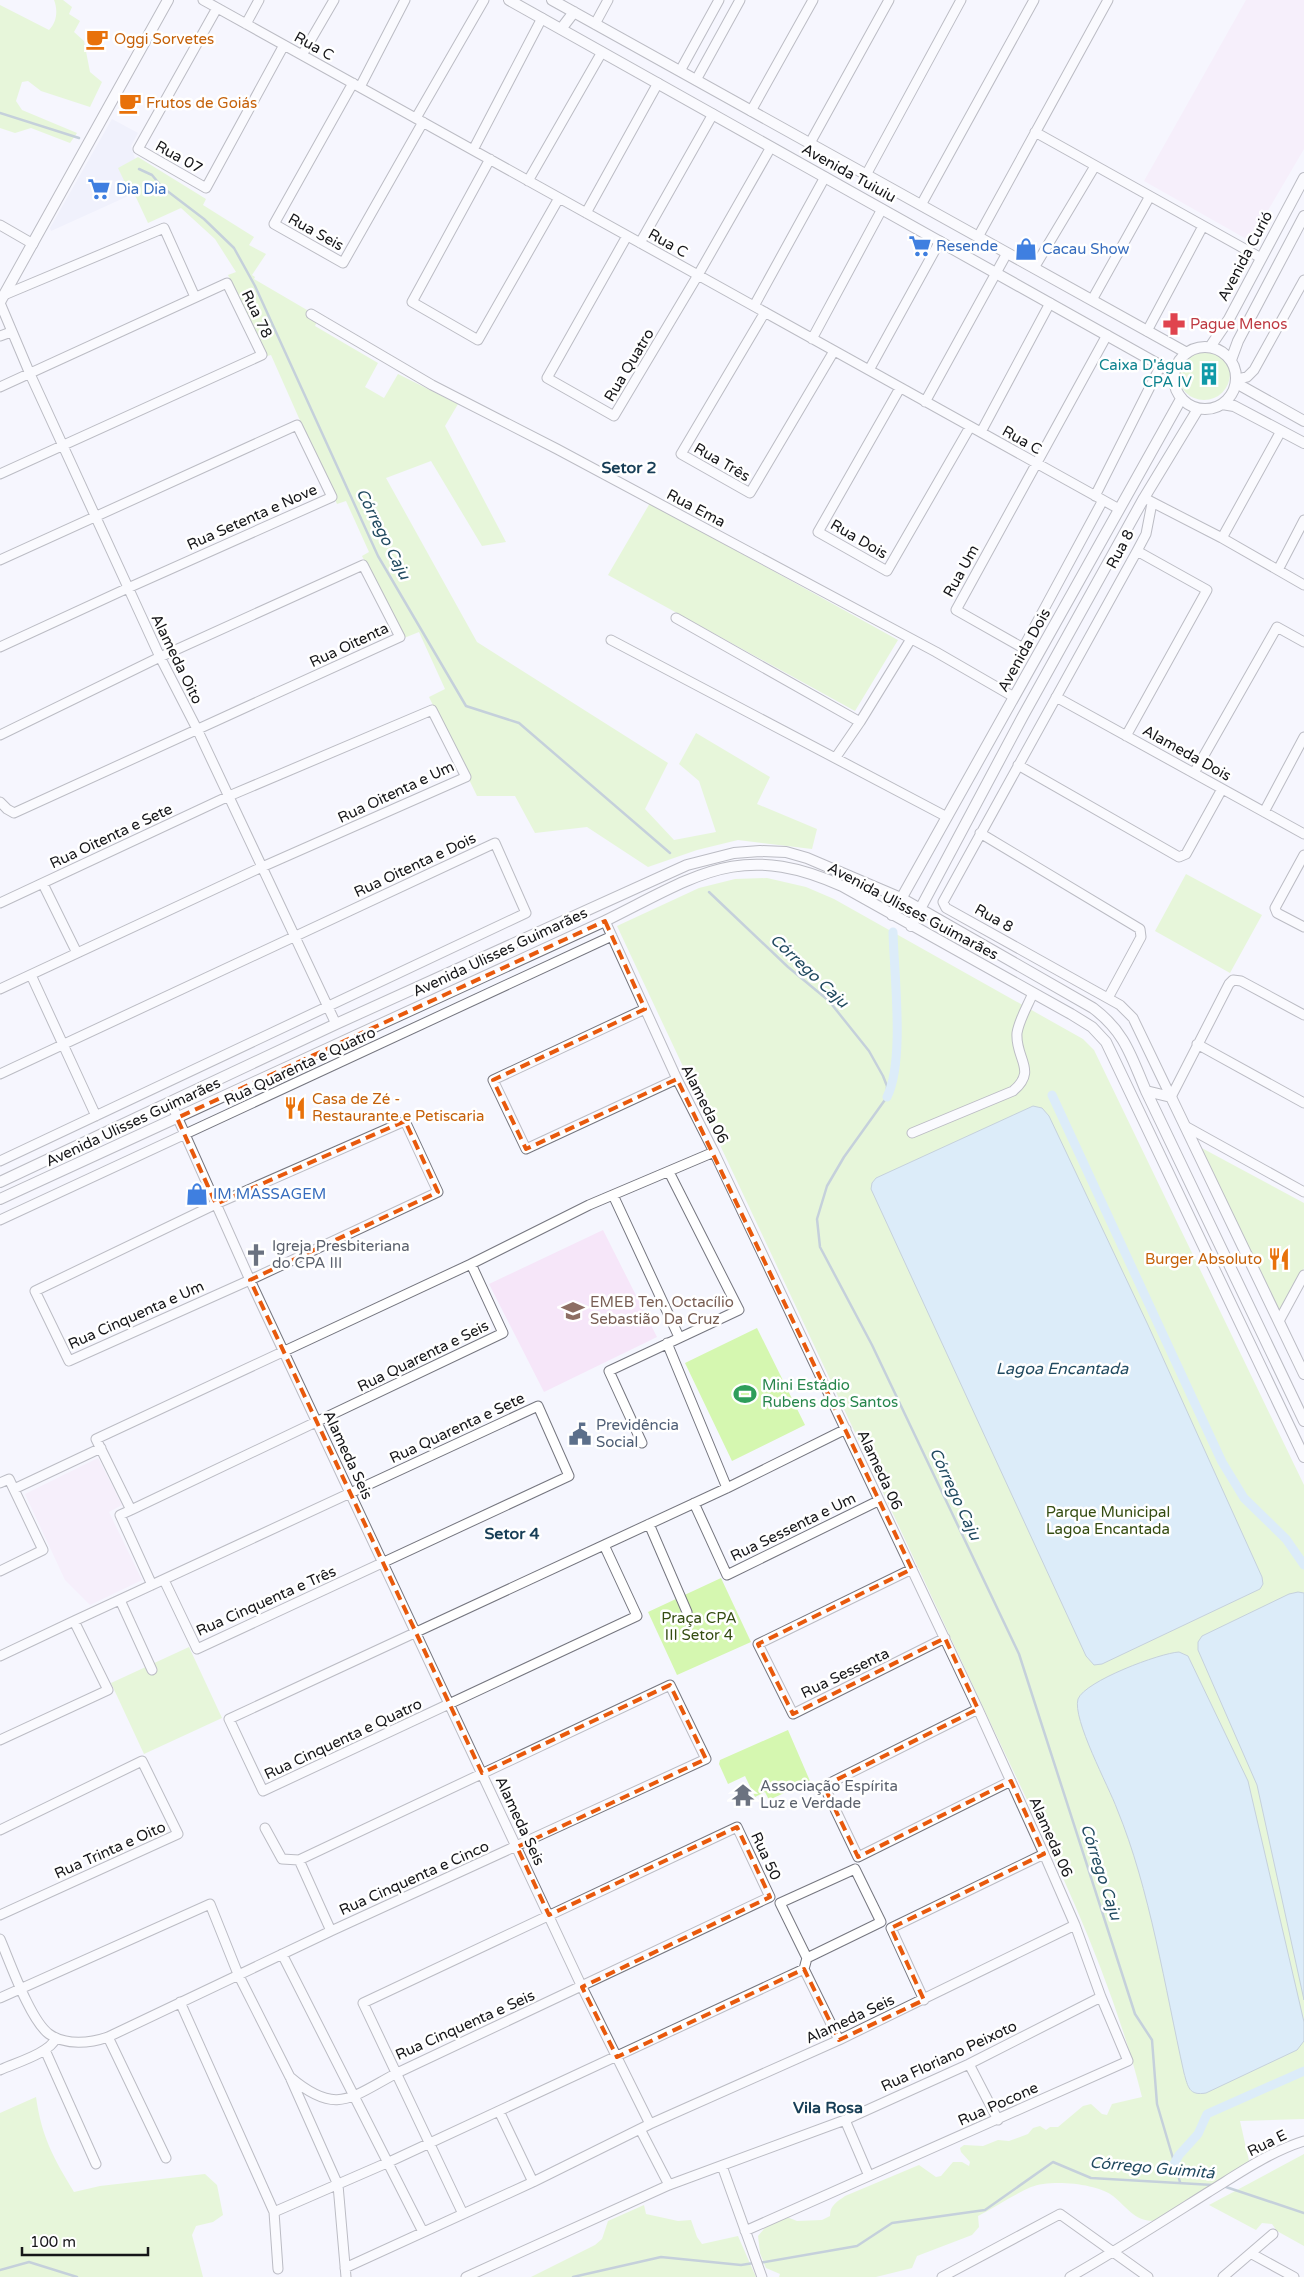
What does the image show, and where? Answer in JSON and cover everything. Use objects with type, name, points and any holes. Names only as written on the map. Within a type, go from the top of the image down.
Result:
[{"type":"main road","name":"Avenida Tuiuiu","points":[[509,0],[1174,373]]},
{"type":"main road","name":"Avenida Tuiuiu","points":[[552,0],[1186,353]]},
{"type":"main road","points":[[1,300],[167,1]]},
{"type":"main road","points":[[561,29],[574,12]]},
{"type":"main road","name":"Avenida Curió","points":[[1210,347],[1229,319],[1304,178]]},
{"type":"main road","points":[[1231,360],[1238,341],[1304,216]]},
{"type":"main road","points":[[1222,404],[1234,391],[1236,381],[1235,369],[1231,360],[1218,350],[1210,347],[1202,347],[1186,353],[1177,365],[1174,373],[1174,382],[1181,398],[1198,409],[1206,409],[1222,404],[1234,406],[1304,443]]},
{"type":"main road","points":[[1236,381],[1304,421]]},
{"type":"main road","name":"Avenida Dois","points":[[892,915],[1181,398]]},
{"type":"main road","name":"Avenida Dois","points":[[911,926],[1023,716],[1148,500],[1198,409]]},
{"type":"main road","name":"Avenida Ulisses Guimarães","points":[[0,1182],[336,1024],[687,865],[734,853],[786,852],[830,866],[901,898],[1093,1008],[1117,1028],[1126,1043],[1146,1091],[1304,1421]]},
{"type":"main road","name":"Avenida Ulisses Guimarães","points":[[0,1199],[605,921],[697,876],[716,869],[740,864],[782,866],[833,882],[1092,1027],[1106,1042],[1304,1456]]},
{"type":"main road","points":[[687,865],[697,876]]},
{"type":"main road","points":[[1146,1091],[1171,1097]]},
{"type":"main road","name":"Rua 8","points":[[1171,1097],[1304,1374]]},
{"type":"street","name":"Rua C","points":[[203,0],[1119,509]]},
{"type":"street","points":[[246,24],[259,0]]},
{"type":"street","points":[[302,55],[334,0]]},
{"type":"street","points":[[356,85],[405,0]]},
{"type":"street","points":[[419,120],[484,0]]},
{"type":"street","points":[[594,24],[608,0]]},
{"type":"street","points":[[680,71],[719,0]]},
{"type":"street","points":[[696,80],[740,0]]},
{"type":"street","points":[[751,111],[813,0]]},
{"type":"street","points":[[810,143],[889,0]]},
{"type":"street","points":[[866,174],[962,0]]},
{"type":"street","points":[[921,205],[1034,0]]},
{"type":"street","points":[[978,237],[1108,0]]},
{"type":"street","name":"Rua 07","points":[[217,8],[138,149],[206,188],[284,45]]},
{"type":"street","points":[[473,150],[542,18]]},
{"type":"street","points":[[528,181],[602,52]]},
{"type":"street","points":[[586,213],[658,83]]},
{"type":"street","name":"Rua Seis","points":[[356,85],[274,224],[343,263],[419,120]]},
{"type":"street","points":[[640,243],[713,114]]},
{"type":"street","points":[[1035,132],[1261,258]]},
{"type":"street","points":[[698,276],[771,147]]},
{"type":"street","points":[[490,160],[412,302],[478,340],[559,198]]},
{"type":"street","points":[[1034,268],[1095,166]]},
{"type":"street","points":[[754,306],[825,177]]},
{"type":"street","points":[[1092,300],[1150,196]]},
{"type":"street","points":[[812,339],[882,209]]},
{"type":"street","points":[[0,225],[33,244]]},
{"type":"street","points":[[1147,331],[1203,226]]},
{"type":"street","points":[[1,300],[164,228],[195,297]]},
{"type":"street","name":"Rua Quatro","points":[[627,236],[547,378],[614,416],[698,276]]},
{"type":"street","points":[[869,370],[940,241]]},
{"type":"street","points":[[925,402],[1007,253]]},
{"type":"street","points":[[1236,381],[1247,377],[1254,370],[1304,280]]},
{"type":"street","name":"Rua 78","points":[[0,387],[227,282],[262,355],[63,446]]},
{"type":"street","name":"Alameda Oito","points":[[1,300],[11,332],[128,588],[229,796],[336,1024]]},
{"type":"street","points":[[981,432],[1050,303]]},
{"type":"street","name":"Rua Três","points":[[765,312],[681,454],[750,493],[834,351]]},
{"type":"street","name":"Rua Ema","points":[[311,314],[432,385],[557,449],[911,639],[1014,697]]},
{"type":"street","points":[[0,336],[11,332]]},
{"type":"street","points":[[1036,463],[1107,335]]},
{"type":"street","points":[[1099,498],[1161,365]]},
{"type":"street","name":"Rua Dois","points":[[900,388],[818,532],[887,571],[970,426]]},
{"type":"street","name":"Rua Setenta e Nove","points":[[95,516],[298,425],[332,496],[128,588]]},
{"type":"street","points":[[1222,538],[1281,431]]},
{"type":"street","points":[[0,474],[63,446]]},
{"type":"street","name":"Rua Um","points":[[1036,463],[956,610],[1023,648],[1099,498]]},
{"type":"street","points":[[1148,500],[1222,538],[1304,585]]},
{"type":"street","name":"Rua 8","points":[[1148,500],[1146,534],[991,812],[943,901],[943,906],[1120,1005],[1133,1018],[1171,1097]]},
{"type":"street","points":[[0,560],[95,516]]},
{"type":"street","points":[[1278,570],[1304,520]]},
{"type":"street","points":[[1126,736],[1207,590],[1137,551]]},
{"type":"street","name":"Rua Oitenta","points":[[160,657],[364,565],[400,637],[197,730]]},
{"type":"street","points":[[0,647],[128,588]]},
{"type":"street","points":[[676,618],[860,722]]},
{"type":"street","points":[[1194,773],[1277,627],[1304,642]]},
{"type":"street","points":[[836,757],[911,639]]},
{"type":"street","points":[[611,640],[947,817]]},
{"type":"street","points":[[0,735],[160,657]]},
{"type":"street","name":"Alameda Dois","points":[[1056,697],[1304,834]]},
{"type":"street","name":"Rua Oitenta e Um","points":[[229,796],[432,710],[466,777],[262,867]]},
{"type":"street","points":[[1023,716],[1039,725]]},
{"type":"street","points":[[0,803],[14,813],[197,730]]},
{"type":"street","points":[[1264,812],[1304,737]]},
{"type":"street","points":[[1018,765],[1179,857],[1186,854],[1222,789]]},
{"type":"street","name":"Rua Oitenta e Sete","points":[[77,953],[43,884],[229,796]]},
{"type":"street","points":[[975,804],[991,812]]},
{"type":"street","points":[[980,833],[1140,929],[1142,937],[1108,998]]},
{"type":"street","name":"Rua Oitenta e Dois","points":[[294,936],[495,843],[526,913],[327,1007]]},
{"type":"street","points":[[1304,855],[1275,908],[1277,913],[1304,927]]},
{"type":"street","points":[[942,866],[958,873]]},
{"type":"street","points":[[0,988],[262,867]]},
{"type":"street","points":[[0,903],[43,884]]},
{"type":"street","name":"Alameda 06","points":[[605,921],[677,1079],[714,1152],[978,1709],[1075,1924]]},
{"type":"street","points":[[0,1074],[294,936]]},
{"type":"street","name":"Rua Quarenta e Quatro","points":[[0,1220],[612,936]]},
{"type":"street","points":[[31,975],[96,1116]]},
{"type":"street","points":[[1171,1097],[1229,984],[1235,980],[1241,981],[1304,1015]]},
{"type":"street","points":[[912,1133],[1013,1091],[1023,1083],[1025,1070],[1019,1051],[1017,1034],[1033,993]]},
{"type":"street","points":[[0,1161],[327,1007]]},
{"type":"street","points":[[645,1009],[493,1080],[526,1149],[677,1079]]},
{"type":"street","points":[[1197,1044],[1304,1103]]},
{"type":"street","name":"Alameda Seis","points":[[171,1103],[250,1280],[582,1986],[650,2124],[839,2040],[924,2000],[1075,1924]]},
{"type":"street","points":[[216,1204],[405,1121],[438,1192],[250,1280]]},
{"type":"street","points":[[1185,1126],[1304,1192]]},
{"type":"street","points":[[131,1510],[96,1439],[613,1195],[714,1152]]},
{"type":"street","points":[[642,1443],[610,1371],[739,1310],[669,1172]]},
{"type":"street","points":[[613,1195],[679,1337]]},
{"type":"street","name":"Rua Cinquenta e Um","points":[[216,1204],[35,1291],[68,1361],[250,1280]]},
{"type":"street","name":"Rua Quarenta e Seis","points":[[317,1422],[503,1332],[470,1264]]},
{"type":"street","points":[[1278,1320],[1303,1280]]},
{"type":"street","points":[[667,1343],[727,1488]]},
{"type":"street","name":"Rua Quarenta e Sete","points":[[350,1493],[538,1406],[569,1476],[383,1562]]},
{"type":"street","points":[[152,1585],[120,1515],[317,1422]]},
{"type":"street","points":[[416,1633],[727,1488],[846,1429]]},
{"type":"street","points":[[14,1489],[101,1448]]},
{"type":"street","points":[[0,1483],[9,1479],[43,1550],[0,1571]]},
{"type":"street","points":[[0,1656],[350,1493]]},
{"type":"street","name":"Rua Sessenta e Um","points":[[694,1503],[727,1575],[878,1501]]},
{"type":"street","points":[[649,1524],[687,1612]]},
{"type":"street","points":[[450,1705],[637,1616],[604,1545]]},
{"type":"street","name":"Rua Cinquenta e Três","points":[[164,1580],[197,1648],[383,1562]]},
{"type":"street","name":"Rua Sessenta","points":[[912,1569],[758,1644],[793,1714],[944,1638]]},
{"type":"street","points":[[120,1600],[152,1670]]},
{"type":"street","points":[[0,1740],[108,1690],[74,1620]]},
{"type":"street","name":"Rua Cinquenta e Quatro","points":[[416,1633],[228,1719],[263,1791],[450,1705]]},
{"type":"street","name":"Rua Cinquenta e Cinco","points":[[298,1860],[332,1931],[706,1759],[670,1685],[482,1773]]},
{"type":"street","points":[[978,1709],[824,1786],[858,1857],[1011,1781]]},
{"type":"street","name":"Rua Trinta e Oito","points":[[0,1830],[142,1761],[178,1834],[0,1915]]},
{"type":"street","points":[[265,1828],[282,1859],[298,1860],[482,1773]]},
{"type":"street","name":"Rua 50","points":[[549,1915],[737,1827],[770,1897],[582,1986]]},
{"type":"street","points":[[924,2000],[891,1928],[1044,1854]]},
{"type":"street","points":[[807,1958],[881,1922],[855,1869],[780,1903],[807,1958],[804,1969],[839,2040]]},
{"type":"street","points":[[0,1998],[210,1904],[238,1974],[290,2077],[338,2185],[346,2272],[423,2232],[533,2182],[650,2124]]},
{"type":"street","name":"Rua Cinquenta e Seis","points":[[549,1915],[363,2002],[397,2073],[582,1986]]},
{"type":"street","name":"Rua Pocone","points":[[744,2231],[1128,2061],[1101,1997],[1075,1924]]},
{"type":"street","points":[[0,1939],[39,2023],[56,2038],[86,2042],[108,2036],[332,1931]]},
{"type":"street","points":[[282,1954],[423,2232]]},
{"type":"street","points":[[274,2212],[389,2162],[804,1969]]},
{"type":"street","name":"Rua Floriano Peixoto","points":[[466,2277],[669,2185],[845,2120],[969,2064],[1101,1997]]},
{"type":"street","points":[[180,2002],[274,2212],[278,2269]]},
{"type":"street","points":[[108,2036],[166,2158]]},
{"type":"street","points":[[0,2070],[45,2050],[53,2045],[56,2038]]},
{"type":"street","points":[[45,2050],[96,2164]]},
{"type":"street","points":[[969,2064],[998,2120]]},
{"type":"street","points":[[290,2077],[319,2098],[337,2101],[354,2096],[397,2073],[463,2214]]},
{"type":"street","points":[[499,2111],[533,2182]]},
{"type":"street","points":[[845,2120],[869,2176]]},
{"type":"street","points":[[640,2129],[669,2185]]},
{"type":"street","name":"Rua E","points":[[1070,2277],[1266,2157],[1304,2141]]},
{"type":"street","points":[[722,2166],[760,2273]]},
{"type":"street","points":[[942,2277],[1060,2214],[1148,2277]]},
{"type":"street","points":[[1224,2277],[1273,2234]]},
{"type":"street","points":[[1252,2254],[1294,2277]]},
{"type":"highlighted area","points":[[605,921],[645,1009],[493,1080],[526,1149],[677,1079],[912,1569],[758,1644],[793,1714],[945,1638],[978,1709],[824,1786],[858,1857],[1011,1781],[1044,1854],[891,1928],[924,2000],[839,2040],[804,1969],[617,2057],[582,1987],[770,1897],[737,1827],[549,1915],[517,1847],[706,1759],[670,1685],[482,1773],[250,1280],[438,1192],[405,1121],[216,1204],[177,1118]]},
{"type":"shaded area","points":[[1246,0],[1304,0],[1304,149],[1250,241],[1144,181]]},
{"type":"shaded area","points":[[112,119],[138,133],[131,146],[135,159],[124,165],[137,192],[51,231],[50,228]]},
{"type":"shaded area","name":"EMEB Ten. Octacílio Sebastião Da Cruz","points":[[603,1230],[657,1337],[544,1392],[489,1284]]},
{"type":"shaded area","points":[[98,1458],[122,1505],[109,1512],[142,1580],[90,1605],[65,1580],[25,1494]]},
{"type":"green space","points":[[54,0],[63,0],[72,7],[69,14],[80,21],[74,32],[84,41],[90,72],[102,82],[90,107],[41,91],[28,81],[22,82],[16,101],[22,110],[77,133],[70,143],[31,128],[15,133],[0,128],[0,5],[49,30],[56,16]]},
{"type":"green space","points":[[138,157],[206,199],[203,205],[254,237],[249,245],[266,254],[252,275],[255,277],[254,279],[319,317],[315,326],[378,363],[365,387],[384,398],[398,374],[458,404],[445,426],[506,542],[482,546],[431,461],[386,478],[477,642],[668,763],[645,809],[674,840],[716,832],[699,781],[679,764],[696,733],[770,777],[757,804],[817,829],[812,849],[738,840],[697,850],[648,867],[587,827],[535,833],[515,796],[477,796],[429,697],[445,689],[419,632],[404,638],[362,556],[369,552],[346,501],[337,504],[271,355],[267,356],[228,275],[236,272],[215,239],[181,208],[148,223],[134,193],[131,195],[118,168]]},
{"type":"green space","points":[[1204,348],[1214,350],[1222,356],[1228,364],[1230,374],[1228,384],[1222,392],[1214,398],[1204,400],[1194,398],[1186,392],[1180,384],[1178,374],[1180,364],[1186,356],[1194,350]]},
{"type":"green space","points":[[650,503],[898,640],[855,711],[608,575]]},
{"type":"green space","points":[[1186,874],[1262,915],[1230,973],[1155,931]]},
{"type":"green space","name":"Parque Municipal Lagoa Encantada","points":[[767,878],[806,887],[834,899],[1083,1039],[1094,1050],[1304,1485],[1304,2119],[1240,2121],[1249,2161],[1221,2181],[1153,2221],[1135,2216],[1113,2196],[1096,2188],[1061,2183],[1039,2185],[1024,2190],[978,2216],[979,2227],[972,2235],[917,2256],[912,2268],[876,2277],[779,2277],[780,2274],[766,2268],[760,2253],[758,2236],[769,2223],[787,2217],[797,2221],[822,2220],[830,2216],[833,2206],[845,2196],[919,2165],[936,2177],[941,2176],[953,2162],[962,2162],[969,2166],[970,2162],[961,2152],[960,2148],[964,2145],[983,2146],[998,2140],[1009,2141],[1028,2134],[1033,2128],[1040,2126],[1046,2130],[1050,2127],[1058,2127],[1083,2106],[1091,2104],[1102,2114],[1107,2115],[1112,2104],[1142,2097],[1126,2040],[1107,1985],[1062,1876],[617,926],[699,888],[735,879]]},
{"type":"green space","points":[[1198,1146],[1304,1203],[1304,1268],[1280,1312]]},
{"type":"green space","name":"Mini Estádio Rubens dos Santos","points":[[757,1328],[805,1425],[732,1461],[685,1363]]},
{"type":"green space","name":"Praça CPA III Setor 4","points":[[721,1578],[751,1642],[677,1675],[648,1612]]},
{"type":"green space","points":[[189,1647],[222,1718],[144,1754],[111,1683]]},
{"type":"green space","points":[[788,1730],[810,1781],[769,1800],[765,1792],[755,1797],[745,1776],[728,1784],[719,1764],[720,1760]]},
{"type":"green space","points":[[36,2097],[38,2111],[49,2147],[74,2192],[100,2186],[205,2174],[217,2185],[223,2215],[213,2222],[196,2226],[192,2235],[203,2277],[0,2277],[0,2113]]},
{"type":"green space","points":[[1304,2154],[1304,2246],[1277,2231],[1272,2224],[1262,2223],[1256,2230],[1209,2205]]},
{"type":"green space","points":[[644,2205],[646,2214],[678,2221],[691,2220],[697,2237],[702,2244],[738,2236],[756,2277],[531,2277],[595,2245],[602,2239],[608,2221]]},
{"type":"water","name":"Lagoa Encantada","points":[[1033,1106],[1042,1108],[1049,1116],[1148,1325],[1262,1577],[1263,1584],[1260,1589],[1102,1664],[1094,1665],[1086,1656],[871,1189],[872,1183],[876,1178]]},
{"type":"water","points":[[1304,1593],[1304,2000],[1257,1785],[1198,1650],[1198,1642],[1202,1636],[1289,1594]]},
{"type":"water","points":[[1179,1652],[1188,1656],[1248,1781],[1304,2022],[1304,2041],[1297,2050],[1206,2093],[1200,2094],[1190,2089],[1184,2073],[1148,1905],[1129,1840],[1092,1753],[1080,1722],[1078,1709],[1078,1699],[1084,1692],[1108,1676],[1156,1657]]},
{"type":"waterway","name":"Córrego Caju","points":[[0,113],[79,138]]},
{"type":"waterway","name":"Córrego Caju","points":[[139,169],[152,175],[162,187],[204,219],[234,248],[255,286],[378,556],[466,706],[519,723],[670,853]]},
{"type":"waterway","name":"Córrego Caju","points":[[709,892],[788,967],[829,1001],[869,1051],[887,1086],[887,1097],[844,1157],[827,1186],[817,1219],[820,1247],[872,1345],[1019,1654],[1135,2014],[1152,2040],[1157,2104],[1180,2182]]},
{"type":"waterway","points":[[887,1097],[896,1062],[897,1040],[893,932]]},
{"type":"waterway","points":[[1052,1095],[1222,1462],[1244,1498],[1286,1539],[1304,1565]]},
{"type":"waterway","points":[[1174,2164],[1179,2155],[1198,2134],[1207,2114],[1304,2071]]},
{"type":"waterway","name":"Córrego Guimitá","points":[[759,2263],[857,2246],[892,2223],[985,2210],[1053,2162],[1091,2178],[1213,2185]]},
{"type":"waterway","name":"Córrego Guimitá","points":[[1223,2186],[1304,2213]]},
{"type":"waterway","name":"Córrego Guimitá","points":[[573,2277],[661,2257],[741,2265],[754,2263]]},
{"type":"waterway","name":"Córrego Guimitá","points":[[0,2270],[29,2262],[77,2277]]},
{"type":"place","name":"Oggi Sorvetes","points":[[97,39]]},
{"type":"place","name":"Frutos de Goiás","points":[[130,103]]},
{"type":"place","name":"Dia Dia","points":[[99,189]]},
{"type":"place","name":"Resende","points":[[920,246]]},
{"type":"place","name":"Cacau Show","points":[[1026,249]]},
{"type":"place","name":"Pague Menos","points":[[1174,324]]},
{"type":"place","name":"Caixa D'água CPA IV","points":[[1209,374]]},
{"type":"place","name":"Casa de Zé - Restaurante e Petiscaria","points":[[295,1108]]},
{"type":"place","name":"IM MASSAGEM","points":[[197,1194]]},
{"type":"place","name":"Igreja Presbiteriana do CPA III","points":[[256,1255]]},
{"type":"place","name":"Burger Absoluto","points":[[1279,1259]]},
{"type":"place","name":"EMEB Ten. Octacílio Sebastião Da Cruz","points":[[573,1311]]},
{"type":"place","name":"Mini Estádio Rubens dos Santos","points":[[745,1394]]},
{"type":"place","name":"Previdência Social","points":[[580,1434]]},
{"type":"place","name":"Associação Espírita Luz e Verdade","points":[[743,1795]]},
{"type":"district","name":"Setor 2","points":[[629,468]]},
{"type":"district","name":"Setor 4","points":[[512,1534]]},
{"type":"district","name":"Vila Rosa","points":[[828,2108]]}]
